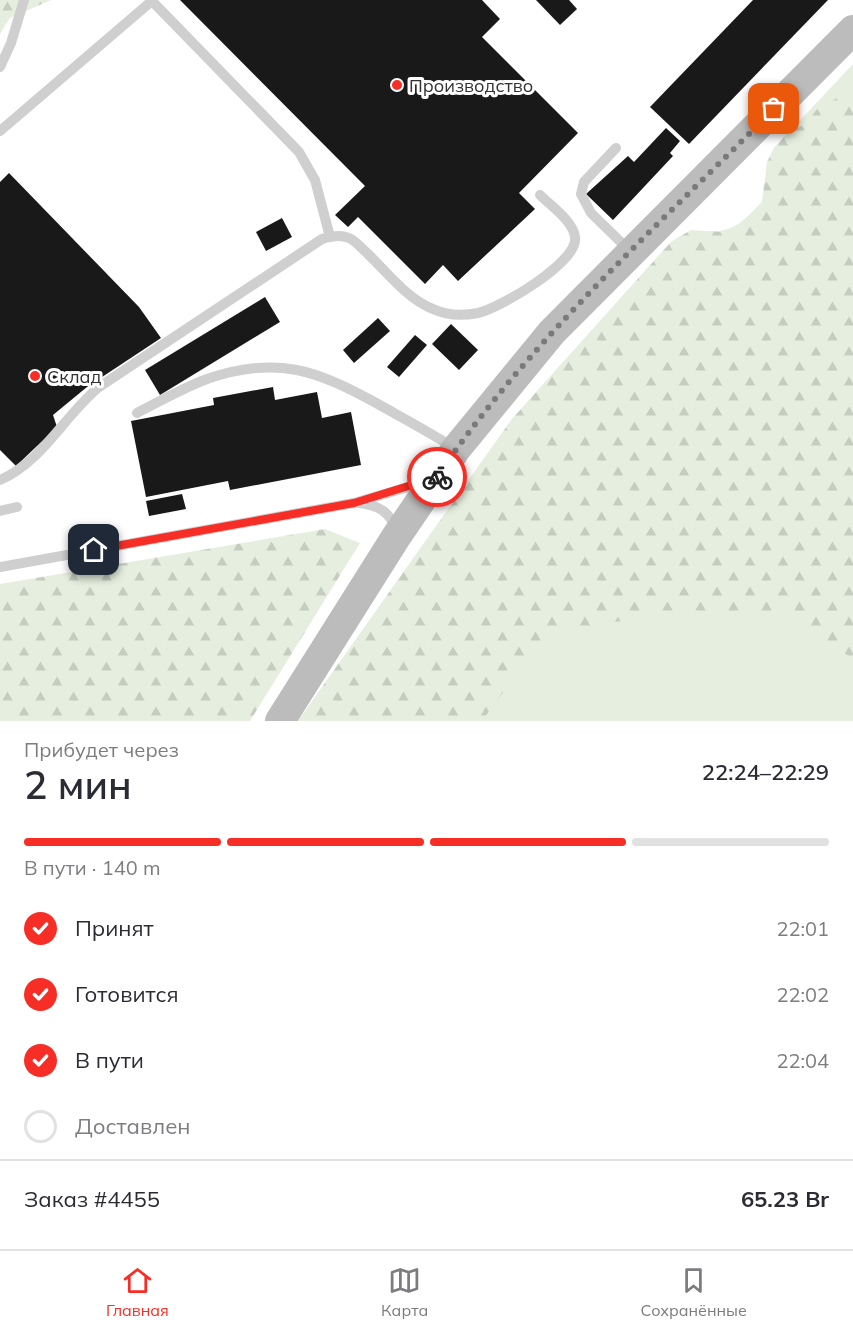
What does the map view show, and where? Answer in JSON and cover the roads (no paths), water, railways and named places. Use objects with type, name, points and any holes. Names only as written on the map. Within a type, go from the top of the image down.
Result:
[{"type":"main road","points":[[280,721],[396,537],[456,449],[552,332],[853,30]]},
{"type":"lane","points":[[0,67],[11,43],[24,0]]},
{"type":"lane","points":[[0,131],[153,0],[299,152],[315,180],[330,237]]},
{"type":"lane","points":[[616,148],[584,182],[581,194],[586,206],[631,252]]},
{"type":"lane","points":[[0,480],[28,462],[72,411],[99,387],[308,246],[330,237],[341,236],[353,240],[412,296],[431,309],[452,314],[474,314],[512,298],[571,254],[576,239],[573,231],[540,195]]},
{"type":"lane","points":[[137,413],[207,379],[247,369],[306,370],[342,384],[456,449]]},
{"type":"lane","points":[[0,567],[354,503],[436,479]]},
{"type":"lane","points":[[354,503],[383,510],[394,522],[396,537]]},
{"type":"lane","points":[[0,511],[17,507]]},
{"type":"place","name":"Производство","points":[[397,85]]},
{"type":"place","name":"Склад","points":[[35,376]]}]
